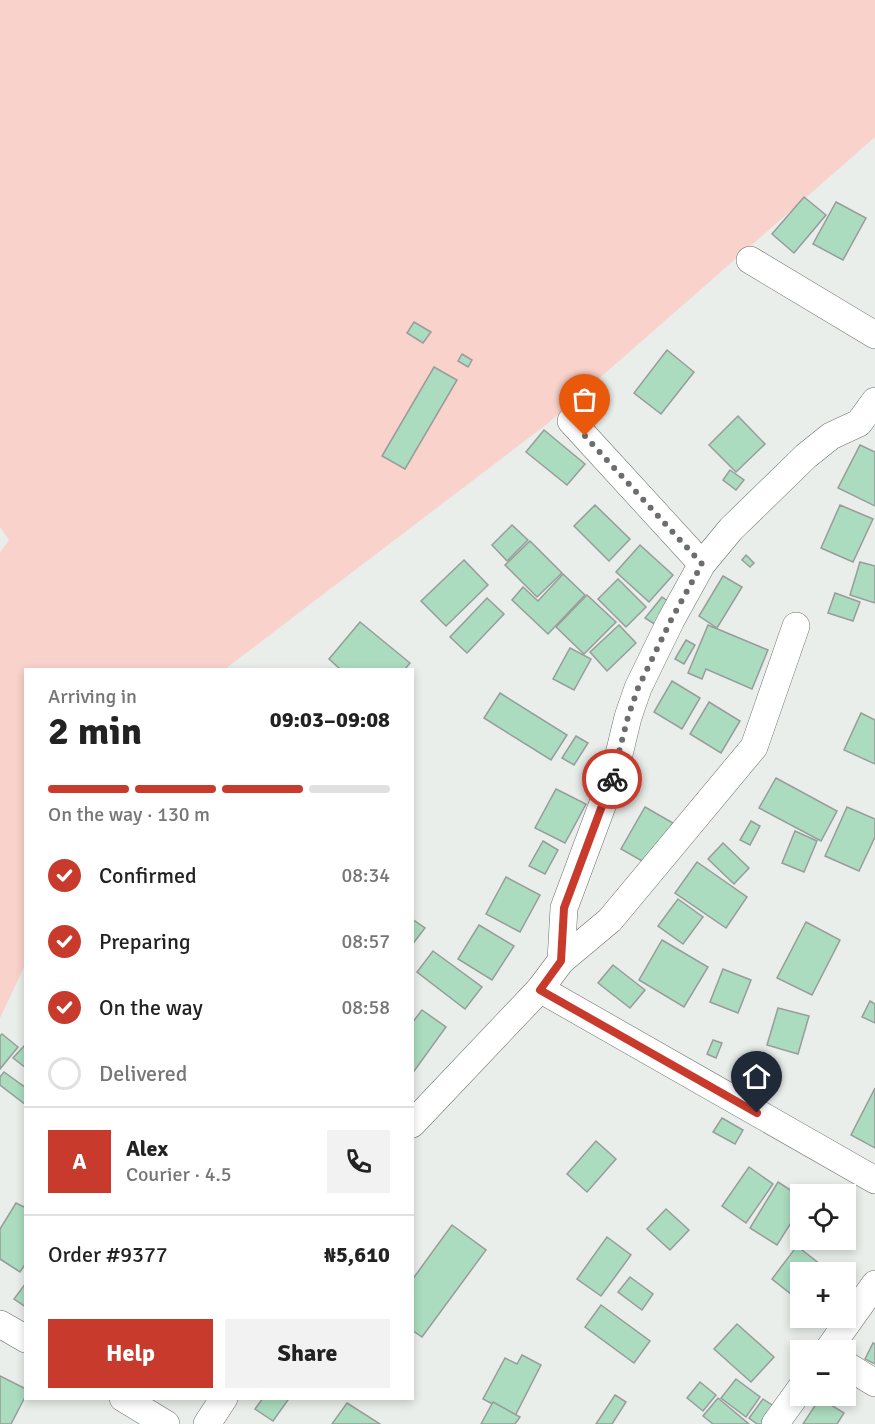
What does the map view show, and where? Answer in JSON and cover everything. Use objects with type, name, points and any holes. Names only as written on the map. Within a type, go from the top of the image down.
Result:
[{"type":"street","points":[[750,260],[875,335]]},
{"type":"street","points":[[561,961],[564,908],[615,771],[628,717],[638,688],[671,620],[702,564],[730,529],[806,456],[831,436],[867,425],[875,401]]},
{"type":"street","points":[[571,421],[702,564]]},
{"type":"street","points":[[414,1122],[540,990],[561,961],[610,920],[754,747],[796,626]]},
{"type":"street","points":[[540,990],[875,1180]]},
{"type":"street","points":[[835,1340],[875,1284]]},
{"type":"street","points":[[0,1324],[24,1338]]},
{"type":"street","points":[[856,1371],[875,1383]]},
{"type":"street","points":[[126,1400],[166,1424]]},
{"type":"street","points":[[775,1424],[790,1403]]},
{"type":"shaded area","points":[[0,0],[875,0],[875,137],[547,424],[226,668],[24,668],[24,967],[0,1018],[0,552],[9,540],[0,527]]},
{"type":"building","points":[[804,197],[826,215],[794,253],[772,234]]},
{"type":"building","points":[[836,202],[866,218],[843,260],[813,244]]},
{"type":"building","points":[[414,322],[431,332],[423,343],[407,333]]},
{"type":"building","points":[[667,350],[694,372],[661,414],[634,393]]},
{"type":"building","points":[[462,354],[472,360],[468,367],[458,361]]},
{"type":"building","points":[[434,367],[457,380],[405,469],[382,456]]},
{"type":"building","points":[[738,416],[765,444],[736,472],[709,445]]},
{"type":"building","points":[[544,430],[585,464],[567,485],[526,452]]},
{"type":"building","points":[[860,445],[875,452],[875,506],[838,488]]},
{"type":"building","points":[[730,470],[744,480],[736,490],[723,480]]},
{"type":"building","points":[[595,505],[630,539],[609,561],[574,526]]},
{"type":"building","points":[[840,505],[873,519],[853,562],[821,548]]},
{"type":"building","points":[[512,525],[528,540],[507,561],[492,545]]},
{"type":"building","points":[[530,541],[562,573],[537,597],[505,565]]},
{"type":"building","points":[[640,545],[673,575],[649,602],[616,572]]},
{"type":"building","points":[[746,555],[754,563],[750,567],[742,560]]},
{"type":"building","points":[[464,560],[488,585],[446,626],[421,601]]},
{"type":"building","points":[[860,562],[875,566],[875,603],[850,595]]},
{"type":"building","points":[[563,574],[585,595],[548,634],[512,600],[523,587],[538,601]]},
{"type":"building","points":[[723,576],[742,587],[717,628],[699,616]]},
{"type":"building","points":[[618,579],[646,607],[626,627],[598,599]]},
{"type":"building","points":[[835,593],[860,602],[853,621],[828,613]]},
{"type":"building","points":[[587,595],[616,622],[584,654],[556,627]]},
{"type":"building","points":[[662,597],[672,604],[656,625],[645,618]]},
{"type":"building","points":[[487,598],[504,614],[467,653],[450,637]]},
{"type":"building","points":[[360,622],[410,663],[406,668],[339,668],[329,659]]},
{"type":"building","points":[[619,625],[636,643],[607,671],[590,652]]},
{"type":"building","points":[[708,625],[768,650],[752,689],[706,669],[702,679],[688,673]]},
{"type":"building","points":[[686,640],[695,645],[684,664],[675,659]]},
{"type":"building","points":[[570,648],[591,659],[574,690],[553,679]]},
{"type":"building","points":[[672,681],[700,698],[682,729],[654,712]]},
{"type":"building","points":[[500,693],[567,735],[551,760],[484,718]]},
{"type":"building","points":[[709,702],[740,721],[721,753],[690,734]]},
{"type":"building","points":[[861,713],[875,720],[875,764],[844,750]]},
{"type":"building","points":[[576,736],[588,743],[574,765],[562,758]]},
{"type":"building","points":[[776,778],[837,811],[821,841],[759,808]]},
{"type":"building","points":[[556,789],[586,804],[565,843],[535,828]]},
{"type":"building","points":[[645,807],[673,823],[649,865],[621,849]]},
{"type":"building","points":[[847,807],[875,819],[875,837],[859,871],[825,856]]},
{"type":"building","points":[[751,821],[760,826],[750,845],[740,840]]},
{"type":"building","points":[[795,831],[817,841],[804,872],[782,863]]},
{"type":"building","points":[[543,841],[558,850],[545,874],[529,866]]},
{"type":"building","points":[[723,843],[749,868],[734,884],[708,859]]},
{"type":"building","points":[[697,862],[747,897],[726,928],[675,893]]},
{"type":"building","points":[[506,877],[540,895],[520,932],[486,914]]},
{"type":"building","points":[[678,899],[703,917],[683,944],[658,926]]},
{"type":"building","points":[[414,920],[425,928],[414,942]]},
{"type":"building","points":[[806,922],[840,940],[812,995],[777,978]]},
{"type":"building","points":[[479,925],[514,946],[492,980],[458,959]]},
{"type":"building","points":[[662,940],[708,967],[684,1007],[639,980]]},
{"type":"building","points":[[433,951],[482,987],[465,1009],[417,972]]},
{"type":"building","points":[[613,965],[645,990],[630,1008],[598,983]]},
{"type":"building","points":[[723,969],[751,980],[738,1013],[710,1002]]},
{"type":"building","points":[[870,1001],[875,1004],[875,1023],[862,1017]]},
{"type":"building","points":[[778,1008],[809,1016],[798,1054],[767,1045]]},
{"type":"building","points":[[422,1010],[446,1027],[414,1071],[414,1020]]},
{"type":"building","points":[[2,1034],[18,1047],[0,1069],[0,1036]]},
{"type":"building","points":[[713,1040],[722,1043],[716,1058],[707,1054]]},
{"type":"building","points":[[24,1046],[24,1066],[13,1058]]},
{"type":"building","points":[[4,1072],[24,1087],[24,1103],[0,1085],[0,1077]]},
{"type":"building","points":[[875,1088],[875,1148],[851,1135]]},
{"type":"building","points":[[722,1118],[743,1130],[735,1144],[713,1132]]},
{"type":"building","points":[[596,1141],[616,1159],[587,1192],[567,1174]]},
{"type":"building","points":[[749,1167],[773,1184],[746,1223],[722,1206]]},
{"type":"building","points":[[778,1182],[790,1190],[790,1224],[777,1245],[750,1228]]},
{"type":"building","points":[[16,1203],[24,1207],[24,1266],[20,1272],[0,1259],[0,1229]]},
{"type":"building","points":[[666,1209],[689,1230],[670,1250],[647,1229]]},
{"type":"building","points":[[452,1225],[486,1250],[422,1337],[414,1331],[414,1277]]},
{"type":"building","points":[[607,1237],[631,1255],[601,1296],[577,1279]]},
{"type":"building","points":[[794,1250],[802,1250],[817,1262],[790,1262],[790,1293],[772,1279]]},
{"type":"building","points":[[630,1277],[653,1294],[642,1310],[618,1292]]},
{"type":"building","points":[[24,1286],[24,1306],[14,1299]]},
{"type":"building","points":[[601,1305],[650,1341],[634,1363],[585,1327]]},
{"type":"building","points":[[737,1324],[774,1357],[751,1382],[714,1349]]},
{"type":"building","points":[[873,1343],[875,1344],[875,1364],[865,1359]]},
{"type":"building","points":[[522,1355],[541,1365],[515,1416],[483,1399],[505,1358],[517,1364]]},
{"type":"building","points":[[0,1376],[24,1388],[24,1399],[11,1424],[0,1424]]},
{"type":"building","points":[[736,1379],[760,1397],[746,1417],[721,1398]]},
{"type":"building","points":[[700,1382],[716,1395],[703,1411],[687,1398]]},
{"type":"building","points":[[615,1395],[626,1402],[612,1424],[596,1424]]},
{"type":"building","points":[[718,1398],[749,1424],[713,1424],[703,1416]]},
{"type":"building","points":[[763,1399],[775,1407],[763,1424],[757,1424],[749,1418]]},
{"type":"building","points":[[262,1400],[288,1400],[273,1421],[255,1409]]},
{"type":"building","points":[[493,1402],[520,1417],[515,1424],[481,1424]]},
{"type":"building","points":[[347,1403],[380,1424],[332,1424]]},
{"type":"building","points":[[815,1406],[833,1406],[844,1413],[837,1424],[803,1424]]},
{"type":"way so far","points":[[585,436],[702,564],[671,620],[638,688],[612,779]]},
{"type":"route","points":[[612,779],[564,908],[561,961],[540,990],[757,1113]]}]
